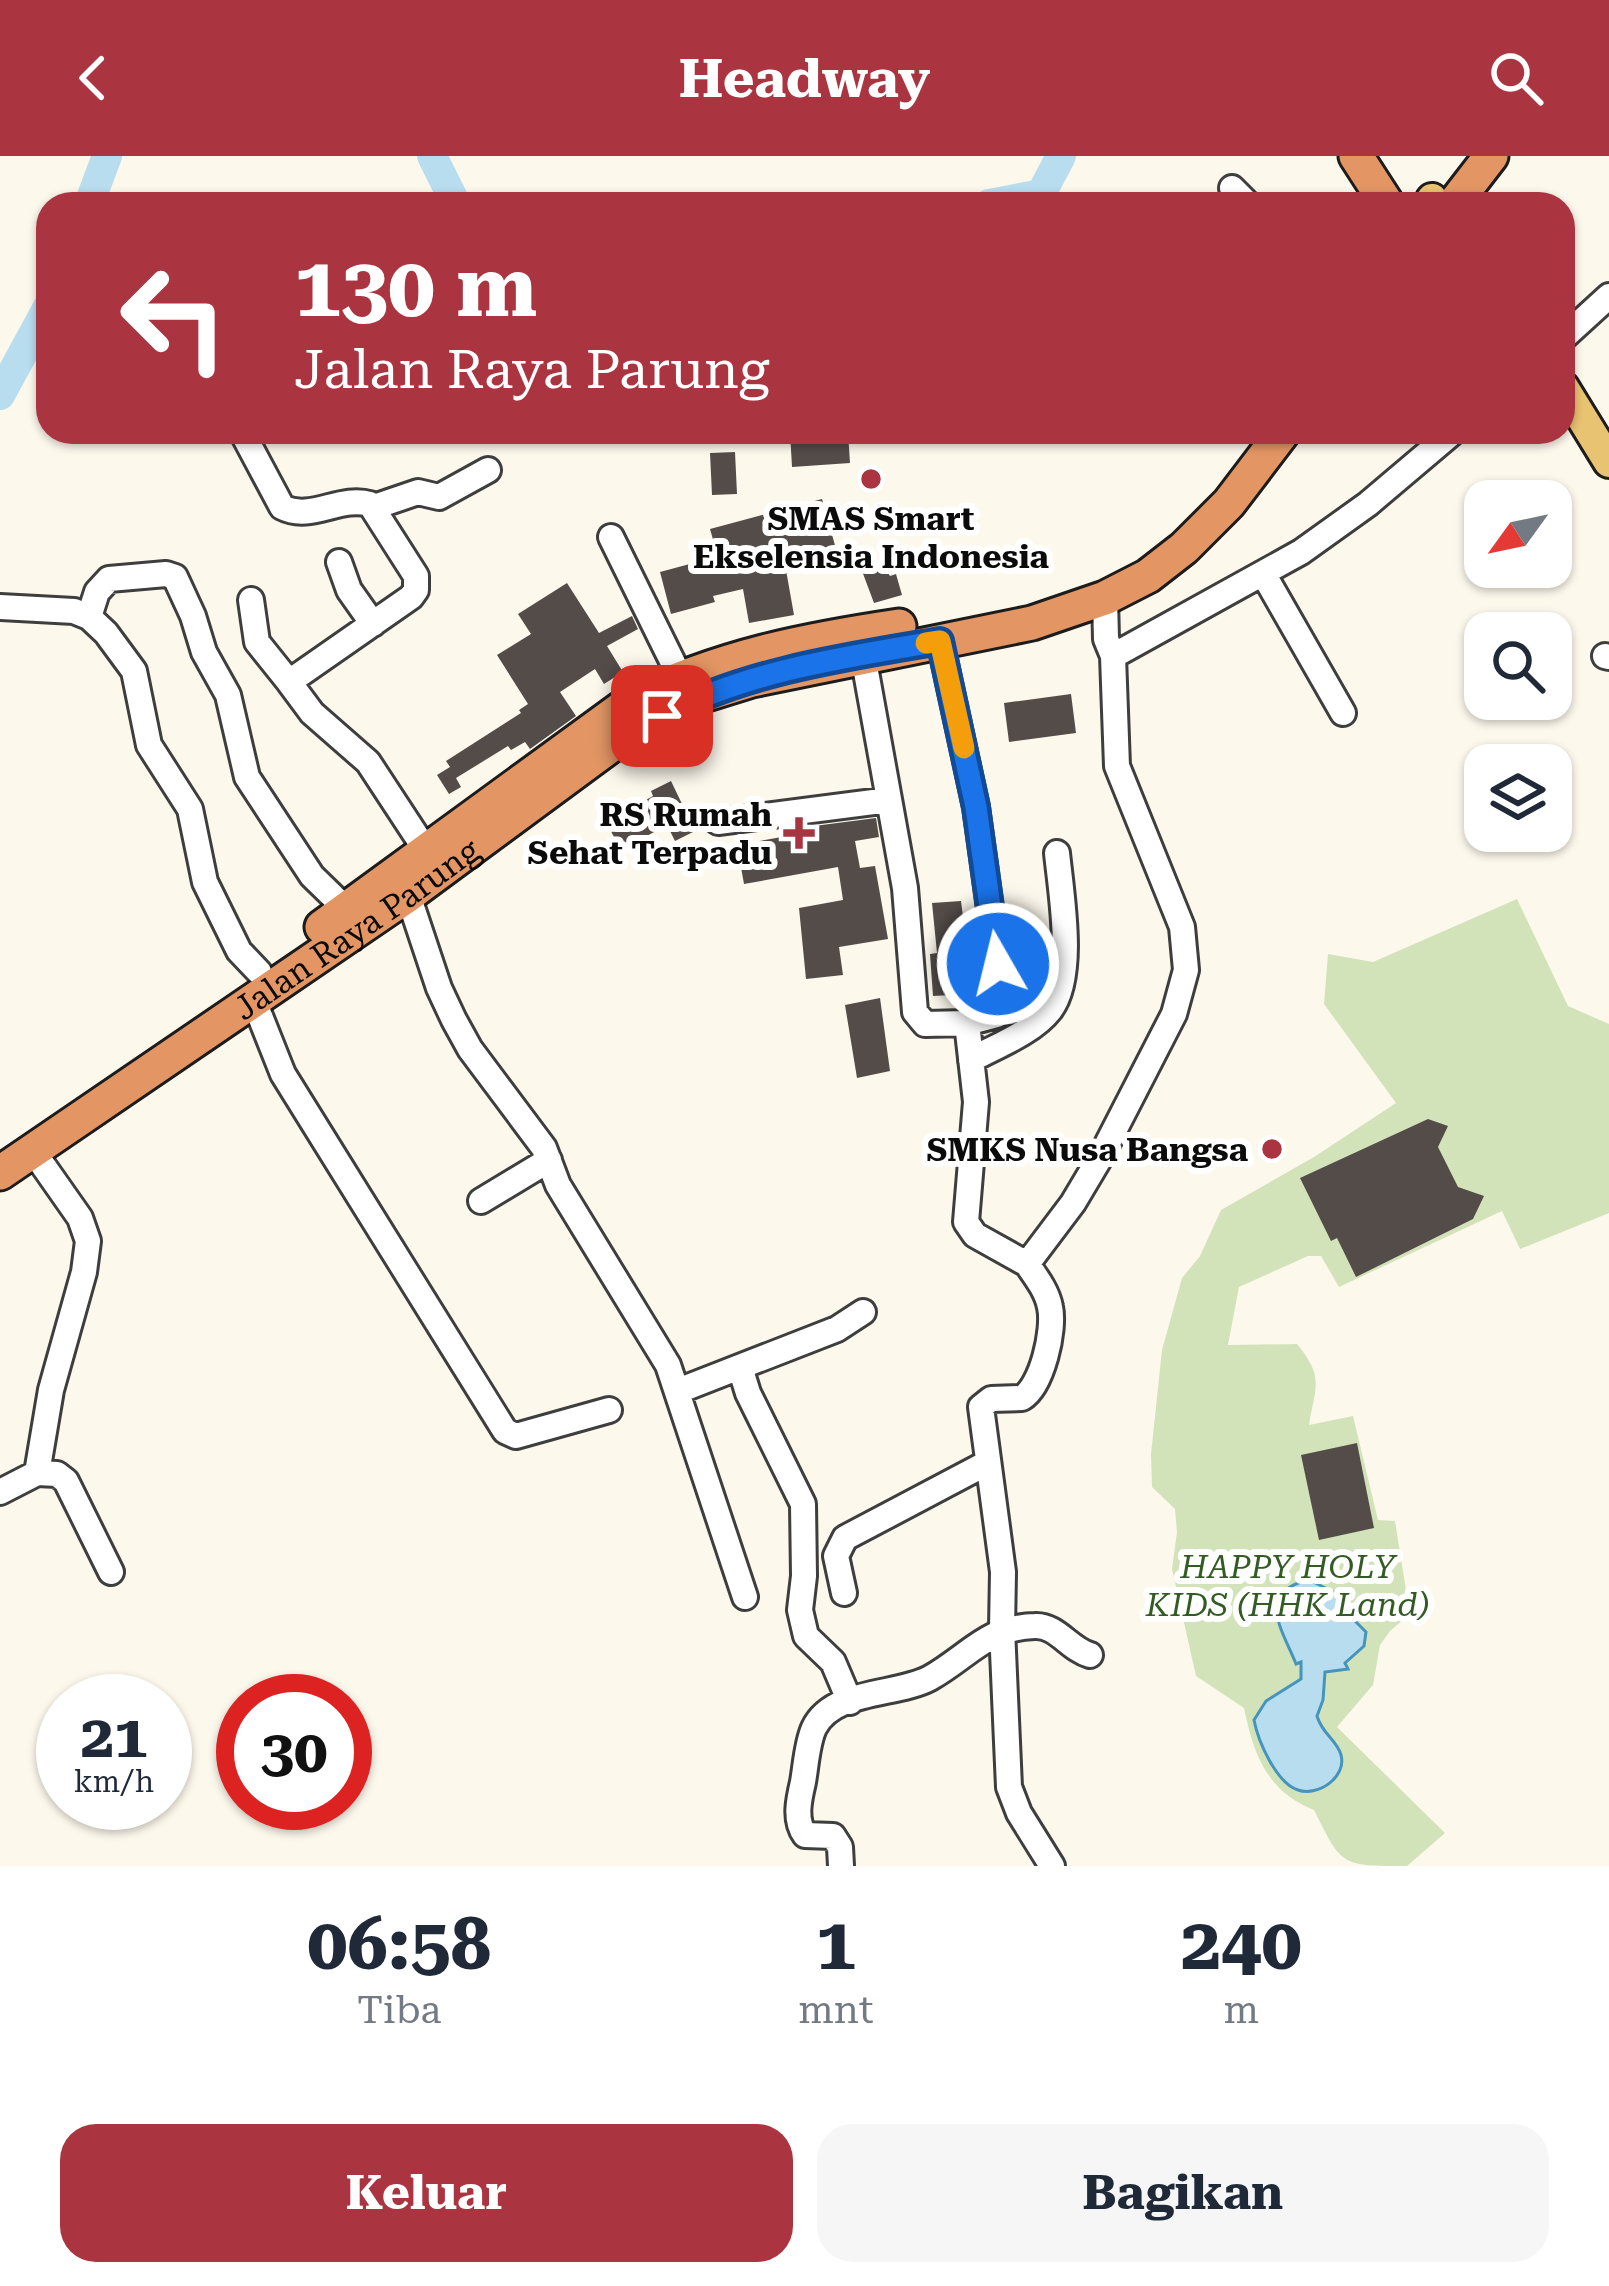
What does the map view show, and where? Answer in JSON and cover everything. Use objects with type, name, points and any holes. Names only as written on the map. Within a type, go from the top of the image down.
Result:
[{"type":"highway","points":[[1356,156],[1379,192]]},
{"type":"highway","name":"Jalan Raya Parung","points":[[256,986],[415,916],[629,732],[694,698],[861,643],[1071,589],[1139,559],[1204,500],[1250,444]]},
{"type":"highway","name":"Jalan Raya Parung","points":[[0,1173],[33,1162],[347,910],[633,700],[680,676],[807,639],[940,641],[1032,622],[1106,598],[1148,576],[1184,548],[1229,503],[1273,444]]},
{"type":"main road","points":[[1575,407],[1609,462]]},
{"type":"street","points":[[1575,327],[1609,296]]},
{"type":"street","points":[[248,444],[282,507],[304,513],[356,500],[374,507],[417,584],[411,597],[289,682]]},
{"type":"street","points":[[1110,648],[1264,575],[1368,504],[1439,444]]},
{"type":"street","points":[[374,507],[418,492],[439,497],[488,470]]},
{"type":"street","points":[[611,537],[680,676]]},
{"type":"street","points":[[339,562],[349,590],[373,624]]},
{"type":"street","points":[[1264,575],[1343,713]]},
{"type":"street","points":[[88,617],[97,592],[110,579],[175,577],[204,652],[228,695],[247,778],[312,876],[347,910]]},
{"type":"street","points":[[1027,1264],[1101,1156],[1174,1014],[1186,970],[1182,927],[1117,766],[1106,598]]},
{"type":"street","points":[[251,600],[257,642],[312,713],[368,763],[427,852]]},
{"type":"street","points":[[0,607],[74,611],[88,617],[134,671],[149,745],[190,809],[205,882],[256,986],[283,1074],[505,1431],[516,1436],[609,1410]]},
{"type":"street","points":[[861,643],[904,888],[915,1012],[925,1024],[967,1023],[994,1017],[1003,1003],[976,807],[940,641]]},
{"type":"street","points":[[718,822],[889,800]]},
{"type":"street","points":[[970,1060],[1038,1022],[1060,994],[1064,929],[1057,853]]},
{"type":"street","points":[[415,916],[439,988],[470,1049],[549,1160],[558,1185],[647,1327],[679,1390],[745,1597]]},
{"type":"street","points":[[967,1023],[976,1117],[965,1222],[975,1235],[1027,1264],[1043,1287],[1052,1315],[1038,1381],[1028,1395],[991,1399],[981,1405],[1003,1572],[1009,1786],[1019,1813],[1052,1866]]},
{"type":"street","points":[[481,1201],[549,1160]]},
{"type":"street","points":[[33,1162],[84,1224],[88,1241],[51,1390],[37,1473]]},
{"type":"street","points":[[679,1390],[837,1329],[863,1312]]},
{"type":"street","points":[[740,1367],[803,1504],[805,1576],[800,1610],[806,1636],[833,1661],[850,1702]]},
{"type":"street","points":[[844,1593],[836,1556],[844,1538],[987,1463]]},
{"type":"street","points":[[0,1492],[37,1473],[56,1474],[66,1481],[110,1571]]},
{"type":"street","points":[[841,1866],[840,1847],[833,1836],[801,1832],[799,1805],[816,1723],[850,1702],[931,1677],[1002,1629],[1042,1626],[1071,1648],[1090,1655]]},
{"type":"green space","name":"HAPPY HOLY KIDS (HHK Land)","points":[[1517,899],[1568,1006],[1609,1024],[1609,1213],[1520,1249],[1502,1211],[1339,1287],[1321,1256],[1308,1256],[1239,1287],[1228,1345],[1297,1344],[1315,1374],[1309,1425],[1353,1416],[1378,1520],[1395,1521],[1406,1590],[1424,1602],[1380,1645],[1373,1685],[1337,1727],[1445,1833],[1407,1866],[1368,1865],[1338,1852],[1314,1810],[1274,1782],[1258,1756],[1244,1708],[1196,1676],[1172,1569],[1175,1509],[1152,1487],[1162,1350],[1182,1278],[1200,1256],[1221,1210],[1396,1103],[1324,1004],[1328,954],[1373,962]]},
{"type":"water","points":[[1309,1580],[1338,1594],[1346,1612],[1366,1632],[1364,1646],[1345,1663],[1348,1669],[1325,1672],[1317,1716],[1342,1763],[1335,1778],[1314,1791],[1290,1786],[1275,1770],[1254,1720],[1266,1701],[1301,1679],[1301,1662],[1296,1664],[1285,1639],[1277,1603],[1292,1586]]},
{"type":"building","points":[[791,444],[849,444],[850,463],[792,467]]},
{"type":"building","points":[[735,452],[737,494],[712,495],[710,453]]},
{"type":"building","points":[[822,499],[838,556],[786,570],[794,615],[749,623],[743,589],[671,614],[660,572],[712,558],[716,550],[710,529]]},
{"type":"building","points":[[881,562],[890,576],[896,574],[902,595],[874,603],[859,563]]},
{"type":"building","points":[[567,583],[599,633],[632,616],[638,629],[607,646],[623,672],[604,684],[595,669],[560,692],[576,716],[530,749],[525,742],[511,750],[508,746],[456,778],[461,787],[449,794],[437,775],[450,767],[446,761],[528,704],[497,655],[531,634],[518,614]]},
{"type":"building","points":[[1071,694],[1076,733],[1009,742],[1004,703]]},
{"type":"building","points":[[671,781],[695,831],[675,841],[667,825],[621,850],[606,822]]},
{"type":"building","points":[[876,818],[879,837],[855,841],[860,868],[875,866],[888,939],[839,947],[843,975],[806,979],[799,908],[843,900],[838,867],[744,884],[737,845],[815,831],[814,826]]},
{"type":"building","points":[[961,901],[973,994],[933,996],[930,954],[937,953],[932,903]]},
{"type":"building","points":[[880,998],[890,1071],[857,1078],[845,1005]]},
{"type":"building","points":[[1428,1119],[1448,1126],[1438,1147],[1458,1187],[1484,1196],[1473,1219],[1356,1277],[1337,1238],[1331,1241],[1300,1178]]},
{"type":"building","points":[[1357,1443],[1374,1528],[1319,1540],[1301,1455]]},
{"type":"waterway","points":[[94,192],[107,156]]},
{"type":"waterway","points":[[432,156],[450,192]]},
{"type":"waterway","points":[[1042,192],[1061,156]]},
{"type":"waterway","points":[[0,395],[36,329]]},
{"type":"slow traffic","points":[[926,643],[940,641],[964,748]]},
{"type":"place","name":"SMAS Smart Ekselensia Indonesia","points":[[871,479]]},
{"type":"place","name":"RS Rumah Sehat Terpadu","points":[[799,833]]},
{"type":"place","name":"SMKS Nusa Bangsa","points":[[1272,1149]]},
{"type":"route","points":[[662,716],[694,698],[752,680],[940,641],[976,807],[998,964]]}]
